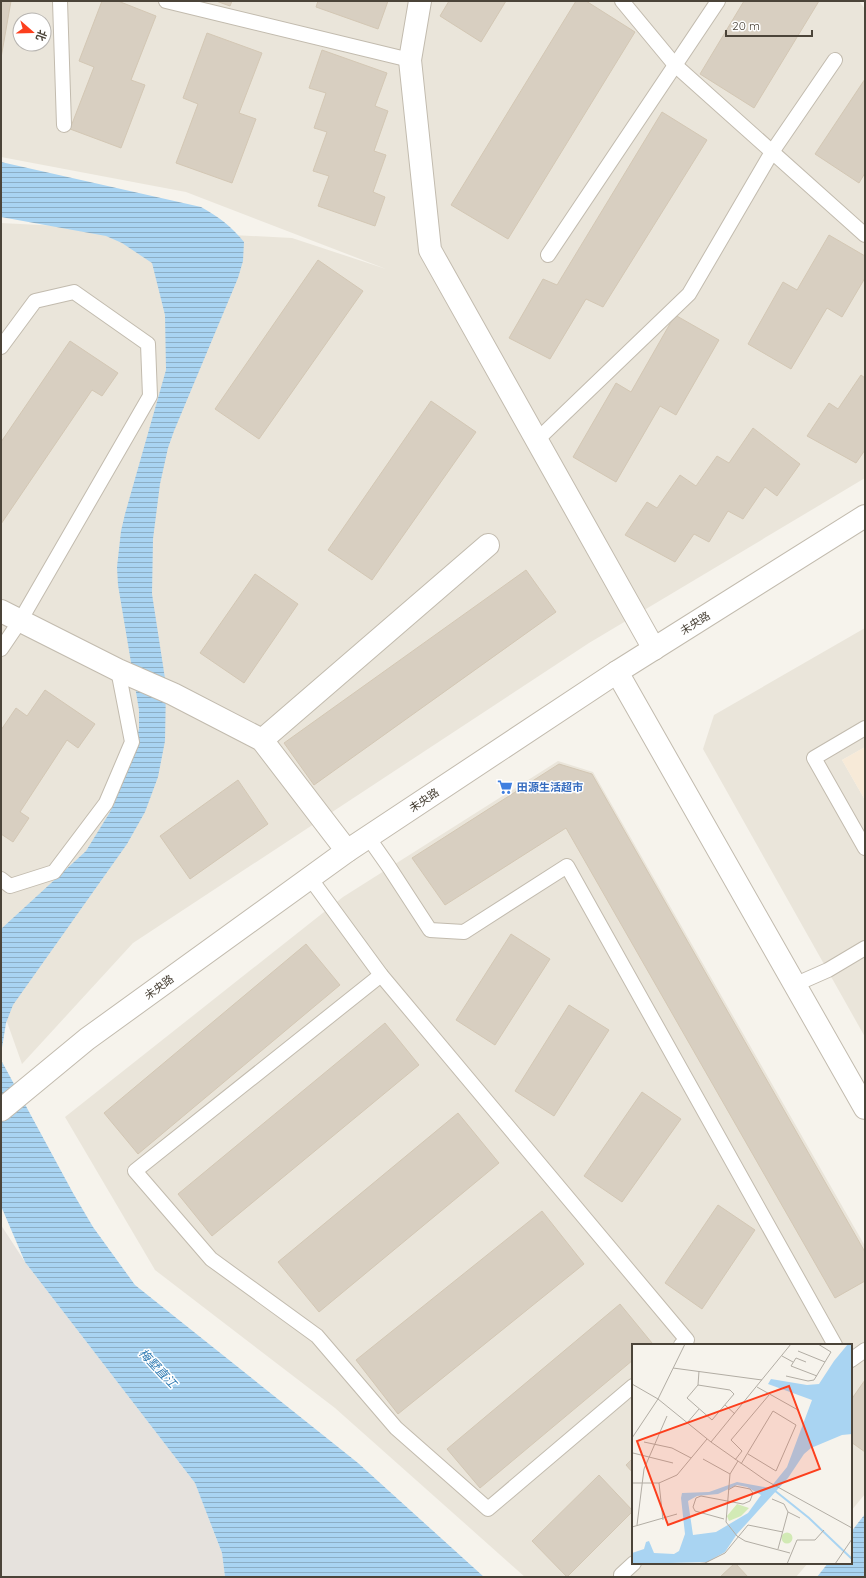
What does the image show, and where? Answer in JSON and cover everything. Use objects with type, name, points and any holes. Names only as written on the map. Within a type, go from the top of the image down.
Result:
[{"type":"street","points":[[420,1],[410,60],[430,250],[654,649]]},
{"type":"street","name":"未央路","points":[[1,1110],[87,1039],[346,851],[617,672],[865,516]]},
{"type":"street","points":[[262,740],[488,545]]},
{"type":"street","points":[[1,611],[124,672],[174,694],[262,740],[346,851]]},
{"type":"street","points":[[617,672],[865,1108]]},
{"type":"lane","points":[[60,1],[64,125]]},
{"type":"lane","points":[[166,1],[410,60]]},
{"type":"lane","points":[[622,1],[675,65],[865,236]]},
{"type":"lane","points":[[548,255],[718,1]]},
{"type":"lane","points":[[537,440],[688,294],[772,152],[835,60]]},
{"type":"lane","points":[[1,346],[35,301],[74,292],[148,344],[150,396],[20,621],[1,649]]},
{"type":"lane","points":[[1,879],[10,886],[54,872],[106,803],[132,742],[124,672]]},
{"type":"lane","points":[[865,728],[814,758],[865,848]]},
{"type":"lane","points":[[368,837],[430,930],[464,932],[567,866],[834,1344]]},
{"type":"lane","points":[[310,878],[381,975],[688,1340],[683,1344]]},
{"type":"lane","points":[[794,985],[828,970],[865,948]]},
{"type":"lane","points":[[381,975],[135,1171],[211,1259],[317,1336],[396,1428],[488,1509],[632,1387]]},
{"type":"lane","points":[[852,1359],[865,1350]]},
{"type":"lane","points":[[621,1575],[633,1564]]},
{"type":"shaded area","points":[[1,1],[859,1],[865,9],[865,478],[589,643],[133,943],[22,1064],[1,1005],[1,223],[292,238],[386,269],[186,192],[1,157]]},
{"type":"shaded area","points":[[865,628],[865,747],[842,760],[865,800],[865,1037],[703,749],[714,715]]},
{"type":"shaded area","points":[[865,747],[865,800],[842,760]]},
{"type":"shaded area","points":[[558,761],[593,772],[865,1246],[865,1494],[852,1510],[852,1344],[632,1344],[632,1564],[807,1564],[796,1577],[525,1577],[335,1408],[155,1270],[65,1117],[343,897]]},
{"type":"shaded area","points":[[1,1225],[25,1262],[195,1483],[222,1553],[225,1577],[1,1577]]},
{"type":"water","points":[[1,162],[201,207],[224,222],[244,242],[243,261],[238,278],[174,431],[168,448],[160,484],[153,539],[152,594],[166,685],[165,741],[158,777],[145,812],[127,844],[13,1005],[6,1023],[1,1054],[1,929],[86,851],[110,812],[130,764],[139,729],[139,710],[118,585],[117,567],[121,531],[125,514],[166,370],[165,315],[152,263],[122,243],[106,236],[1,217]]},
{"type":"water","name":"梅墅直江","points":[[1,1060],[93,1227],[135,1285],[358,1463],[484,1577],[225,1577],[222,1553],[195,1483],[25,1262],[1,1206]]},
{"type":"water","points":[[865,1514],[865,1577],[817,1577],[827,1564],[852,1564],[852,1531]]},
{"type":"building","points":[[1,1],[11,1],[1,58]]},
{"type":"building","points":[[102,1],[118,1],[156,16],[131,80],[145,85],[121,148],[70,129],[94,67],[79,61]]},
{"type":"building","points":[[216,1],[232,1],[230,6]]},
{"type":"building","points":[[318,1],[388,1],[378,29],[316,7]]},
{"type":"building","points":[[449,1],[506,1],[481,42],[440,16]]},
{"type":"building","points":[[576,1],[586,1],[635,32],[508,239],[451,205]]},
{"type":"building","points":[[744,1],[819,1],[754,108],[700,74]]},
{"type":"building","points":[[207,33],[262,53],[239,113],[256,119],[232,183],[176,163],[198,104],[183,98]]},
{"type":"building","points":[[322,50],[387,73],[375,106],[388,111],[374,151],[386,155],[373,192],[385,197],[375,226],[318,206],[329,176],[313,171],[327,132],[314,128],[326,93],[309,88]]},
{"type":"building","points":[[865,79],[865,173],[859,183],[815,154]]},
{"type":"building","points":[[662,112],[707,140],[603,307],[586,299],[550,359],[509,338],[543,279],[557,285]]},
{"type":"building","points":[[829,235],[865,256],[865,278],[842,317],[827,308],[791,369],[748,344],[783,282],[797,290]]},
{"type":"building","points":[[318,260],[363,291],[259,439],[215,409]]},
{"type":"building","points":[[675,315],[719,340],[676,415],[660,406],[616,482],[573,457],[616,383],[631,392]]},
{"type":"building","points":[[70,341],[118,373],[102,396],[92,390],[1,524],[1,442]]},
{"type":"building","points":[[861,375],[865,378],[865,450],[856,463],[807,436],[829,403],[838,409]]},
{"type":"building","points":[[431,401],[476,432],[372,580],[328,550]]},
{"type":"building","points":[[753,428],[800,464],[777,496],[765,487],[743,519],[728,511],[709,542],[694,534],[675,562],[625,535],[647,502],[657,508],[680,475],[696,486],[717,456],[729,463]]},
{"type":"building","points":[[526,570],[556,612],[314,785],[284,743]]},
{"type":"building","points":[[255,574],[298,604],[244,683],[200,653]]},
{"type":"building","points":[[45,690],[95,724],[78,748],[67,740],[20,812],[29,818],[13,842],[1,834],[1,730],[16,708],[27,716]]},
{"type":"building","points":[[559,764],[592,774],[865,1252],[865,1281],[835,1298],[566,828],[445,905],[412,858]]},
{"type":"building","points":[[238,780],[268,824],[190,879],[160,836]]},
{"type":"building","points":[[511,934],[550,959],[495,1045],[456,1020]]},
{"type":"building","points":[[306,944],[340,985],[138,1154],[104,1113]]},
{"type":"building","points":[[569,1005],[609,1030],[554,1116],[515,1091]]},
{"type":"building","points":[[385,1023],[419,1065],[212,1236],[178,1194]]},
{"type":"building","points":[[642,1092],[681,1119],[622,1202],[584,1176]]},
{"type":"building","points":[[458,1113],[499,1163],[319,1312],[278,1262]]},
{"type":"building","points":[[718,1205],[755,1230],[702,1309],[665,1283]]},
{"type":"building","points":[[542,1211],[584,1264],[398,1414],[356,1360]]},
{"type":"building","points":[[620,1304],[652,1343],[632,1344],[632,1361],[480,1488],[447,1449]]},
{"type":"building","points":[[865,1380],[865,1452],[852,1443],[852,1399]]},
{"type":"building","points":[[632,1459],[632,1472],[626,1465]]},
{"type":"building","points":[[599,1475],[632,1510],[632,1512],[567,1577],[532,1541]]},
{"type":"building","points":[[734,1564],[736,1564],[748,1577],[720,1577]]},
{"type":"place","name":"田源生活超市","points":[[505,787]]}]
